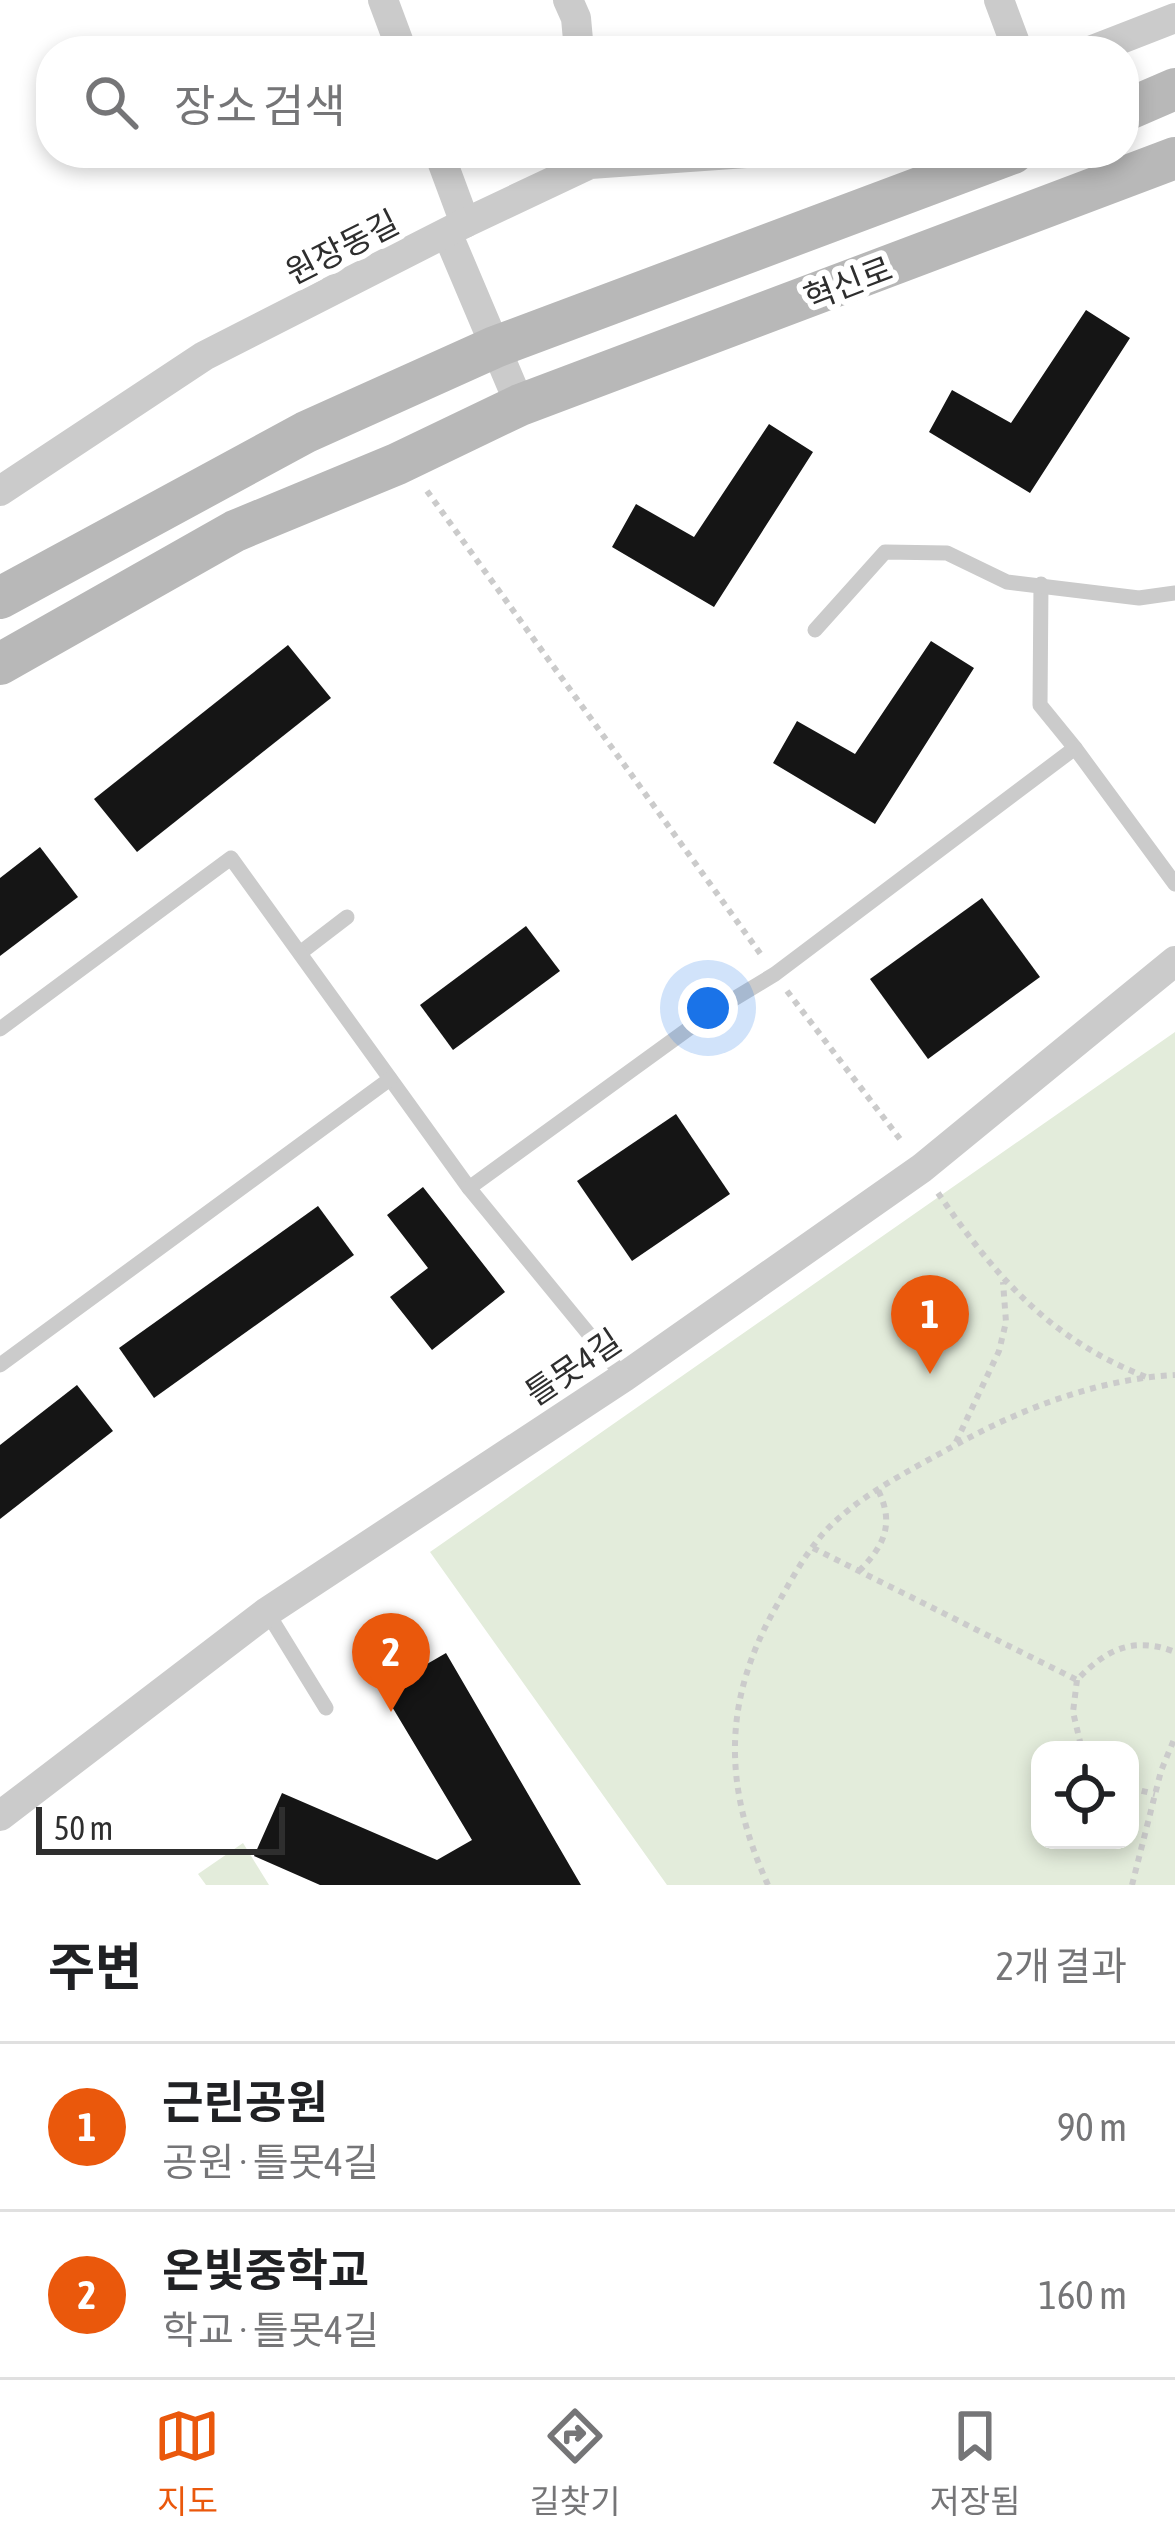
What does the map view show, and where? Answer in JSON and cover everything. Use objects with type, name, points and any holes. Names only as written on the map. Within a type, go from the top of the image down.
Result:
[{"type":"main road","points":[[1139,105],[1175,89]]},
{"type":"main road","name":"혁신로","points":[[0,664],[235,531],[397,464],[520,405],[1175,158]]},
{"type":"main road","name":"혁신로","points":[[0,598],[306,433],[496,346],[973,168]]},
{"type":"street","points":[[383,0],[396,36]]},
{"type":"street","points":[[568,0],[578,36]]},
{"type":"street","points":[[999,0],[1012,36]]},
{"type":"street","points":[[1129,36],[1175,18]]},
{"type":"street","points":[[442,168],[456,229],[520,405]]},
{"type":"street","name":"원장동길","points":[[0,491],[204,356],[570,168]]},
{"type":"street","name":"틀못4길","points":[[0,1816],[267,1612],[624,1377],[922,1168],[1175,961]]},
{"type":"lane","points":[[815,630],[884,551],[947,553],[1007,582],[1139,598],[1175,593]]},
{"type":"lane","points":[[1041,584],[1040,705],[1175,884]]},
{"type":"lane","points":[[470,1187],[709,1015],[775,974],[1075,748]]},
{"type":"lane","points":[[0,1029],[231,858],[470,1187],[624,1377]]},
{"type":"lane","points":[[300,953],[346,917]]},
{"type":"lane","points":[[0,1365],[391,1079]]},
{"type":"lane","points":[[267,1612],[326,1708]]},
{"type":"path","points":[[954,1446],[999,1351],[1006,1322],[1004,1282]]},
{"type":"path","points":[[768,1885],[737,1798],[733,1737],[758,1637],[823,1534],[878,1490],[1017,1414],[1105,1385],[1175,1375]]},
{"type":"path","points":[[860,1571],[879,1550],[886,1531],[887,1511],[878,1490]]},
{"type":"path","points":[[813,1548],[1077,1680]]},
{"type":"path","points":[[1080,1741],[1073,1712],[1077,1680],[1113,1649],[1147,1645],[1175,1652]]},
{"type":"path","points":[[1132,1885],[1175,1737]]},
{"type":"path","points":[[1139,1790],[1155,1794]]},
{"type":"green space","points":[[1175,1032],[1175,1885],[667,1885],[430,1552]]},
{"type":"green space","points":[[243,1843],[269,1885],[206,1885],[198,1874]]},
{"type":"building","points":[[1086,310],[1130,338],[1030,493],[929,432],[952,390],[1011,423]]},
{"type":"building","points":[[769,424],[813,452],[714,607],[612,547],[636,504],[694,537]]},
{"type":"building","points":[[931,641],[974,668],[875,824],[773,763],[797,721],[855,754]]},
{"type":"building","points":[[288,645],[331,698],[137,852],[94,799]]},
{"type":"building","points":[[40,847],[78,897],[0,956],[0,878]]},
{"type":"building","points":[[982,898],[1040,977],[928,1059],[870,979]]},
{"type":"building","points":[[526,926],[560,971],[453,1050],[420,1005]]},
{"type":"building","points":[[676,1114],[730,1194],[632,1261],[577,1181]]},
{"type":"building","points":[[423,1187],[505,1292],[432,1350],[390,1297],[428,1268],[387,1215]]},
{"type":"building","points":[[318,1206],[354,1255],[154,1398],[119,1348]]},
{"type":"building","points":[[77,1385],[113,1431],[0,1519],[0,1445]]},
{"type":"building","points":[[446,1653],[581,1885],[320,1885],[254,1856],[282,1793],[437,1860],[472,1840],[382,1690]]},
{"type":"place","name":"근린공원","points":[[930,1374]]},
{"type":"place","name":"온빛중학교","points":[[391,1712]]}]
